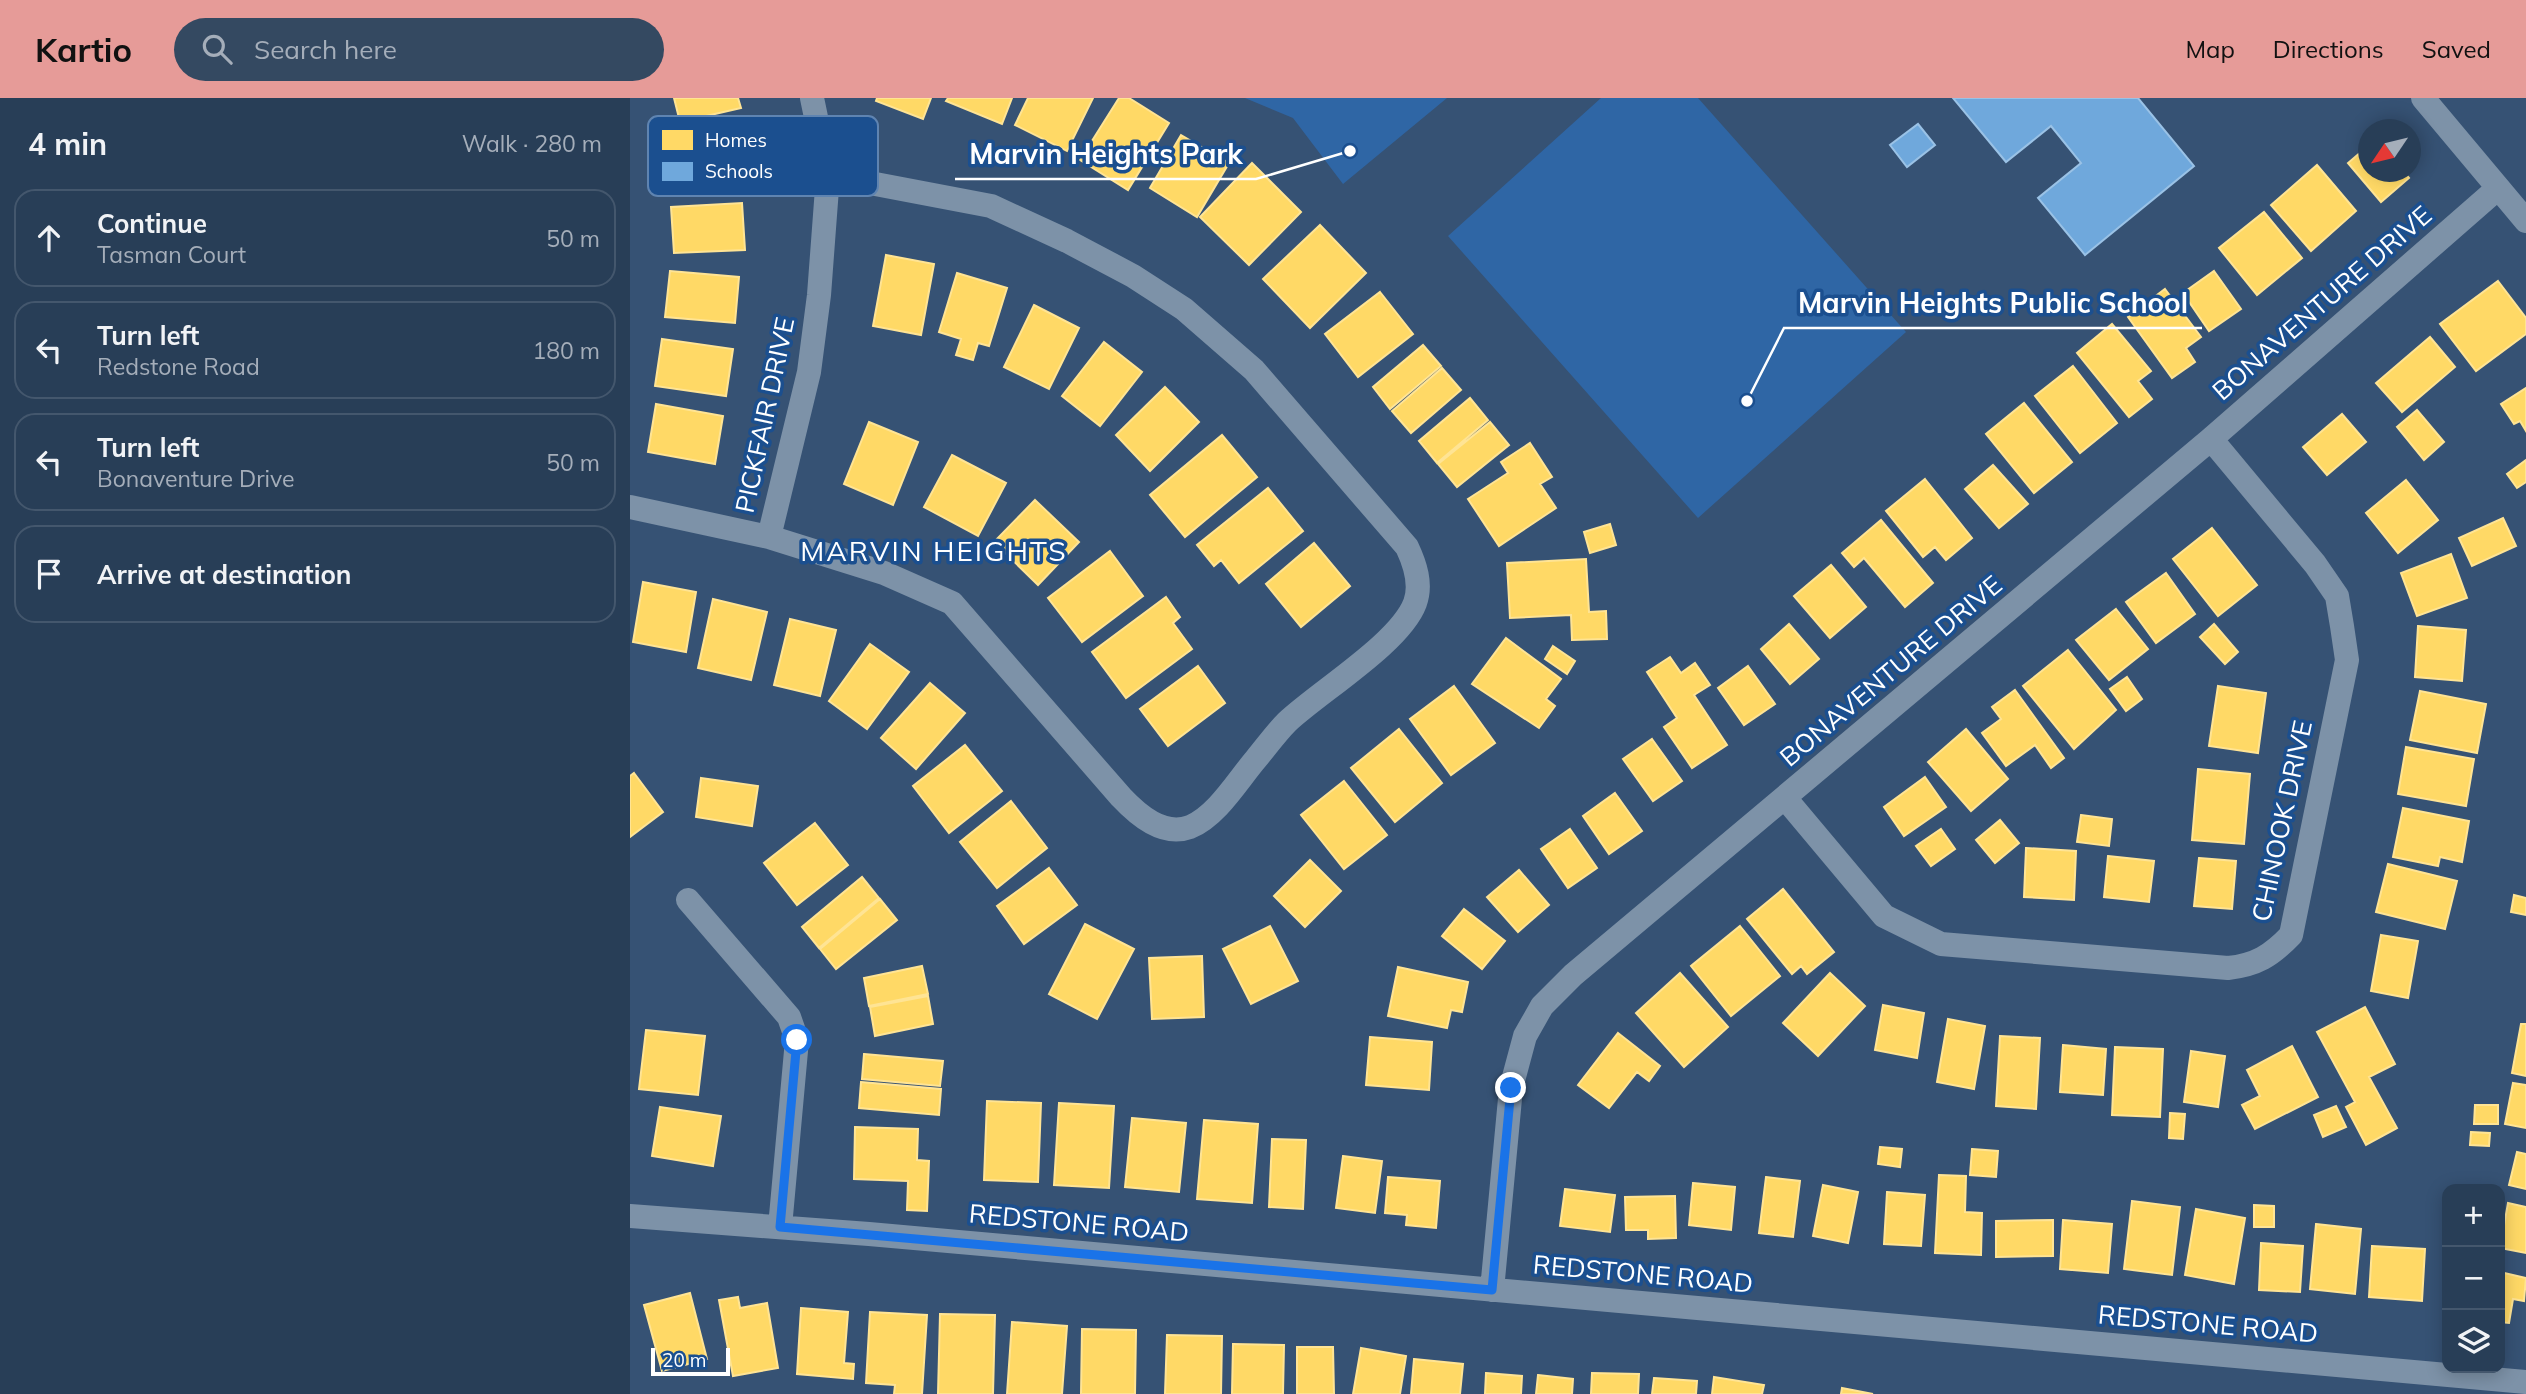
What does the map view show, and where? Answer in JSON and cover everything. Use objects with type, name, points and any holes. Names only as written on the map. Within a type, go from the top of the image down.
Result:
[{"type":"street","name":"PICKFAIR DRIVE","points":[[812,98],[816,116]]},
{"type":"street","points":[[2423,98],[2526,221]]},
{"type":"street","points":[[630,507],[769,537],[884,573],[952,603],[1121,797],[1137,814],[1160,827],[1188,827],[1211,812],[1287,723],[1401,627],[1415,603],[1417,575],[1407,547],[1254,370],[1184,309],[1133,276],[1067,241],[991,206],[878,185]]},
{"type":"street","name":"BONAVENTURE DRIVE","points":[[1492,1290],[1511,1088],[1525,1037],[1542,1006],[1573,975],[2211,439],[2497,189]]},
{"type":"street","name":"PICKFAIR DRIVE","points":[[769,537],[810,372],[826,196]]},
{"type":"street","name":"CHINOOK DRIVE","points":[[1786,798],[1884,916],[1941,944],[2228,968],[2254,965],[2277,950],[2291,935],[2347,660],[2337,596],[2315,564],[2211,439]]},
{"type":"street","points":[[688,900],[789,1017],[797,1040],[780,1227]]},
{"type":"street","name":"REDSTONE ROAD","points":[[630,1216],[780,1227],[2526,1382]]},
{"type":"shaded area","points":[[1245,98],[1447,98],[1343,184],[1293,118]]},
{"type":"shaded area","points":[[1601,98],[1698,98],[1906,332],[1698,518],[1448,236]]},
{"type":"building: Homes","points":[[674,98],[738,98],[741,108],[706,116],[678,116]]},
{"type":"building: Homes","points":[[877,98],[931,98],[923,119],[876,101]]},
{"type":"building: Homes","points":[[948,98],[1012,98],[1002,124],[946,101]]},
{"type":"building: Homes","points":[[1028,98],[1093,98],[1067,151],[1015,125]]},
{"type":"building: Homes","points":[[1119,98],[1129,98],[1169,123],[1128,190],[1080,160]]},
{"type":"building: Homes","points":[[1181,135],[1229,163],[1197,217],[1150,188]]},
{"type":"building: Homes","points":[[2358,154],[2358,175],[2348,163]]},
{"type":"building: Homes","points":[[1252,163],[1301,212],[1249,265],[1200,217]]},
{"type":"building: Homes","points":[[2317,165],[2356,211],[2311,251],[2271,205]]},
{"type":"building: Homes","points":[[2364,182],[2404,182],[2381,202]]},
{"type":"building: Homes","points":[[742,203],[745,250],[674,253],[671,207]]},
{"type":"building: Homes","points":[[2264,212],[2302,258],[2257,295],[2219,248]]},
{"type":"building: Homes","points":[[1320,225],[1366,273],[1310,328],[1263,279]]},
{"type":"building: Homes","points":[[886,255],[934,264],[921,335],[873,326]]},
{"type":"building: Homes","points":[[670,271],[739,277],[735,323],[665,317]]},
{"type":"building: Homes","points":[[2214,271],[2241,309],[2209,331],[2183,293]]},
{"type":"building: Homes","points":[[957,273],[1007,288],[989,346],[978,343],[973,360],[956,355],[961,339],[939,332]]},
{"type":"building: Homes","points":[[2498,281],[2526,318],[2526,334],[2476,371],[2440,324]]},
{"type":"building: Homes","points":[[2165,289],[2201,337],[2186,348],[2195,362],[2172,378],[2128,317]]},
{"type":"building: Homes","points":[[1380,292],[1413,334],[1358,377],[1325,334]]},
{"type":"building: Homes","points":[[1034,305],[1079,328],[1049,389],[1004,367]]},
{"type":"building: Homes","points":[[2112,324],[2151,371],[2138,381],[2152,399],[2129,417],[2077,353]]},
{"type":"building: Homes","points":[[2430,337],[2455,367],[2402,412],[2376,383]]},
{"type":"building: Homes","points":[[662,339],[733,349],[726,396],[655,386]]},
{"type":"building: Homes","points":[[1104,342],[1142,372],[1100,426],[1062,396]]},
{"type":"building: Homes","points":[[1423,345],[1441,366],[1390,409],[1373,387]]},
{"type":"building: Homes","points":[[2073,366],[2117,423],[2080,453],[2035,396]]},
{"type":"building: Homes","points":[[1442,368],[1461,390],[1411,433],[1392,411]]},
{"type":"building: Homes","points":[[1165,387],[1199,422],[1150,471],[1116,435]]},
{"type":"building: Homes","points":[[2526,388],[2526,431],[2520,421],[2514,424],[2501,404]]},
{"type":"building: Homes","points":[[1470,398],[1488,420],[1437,463],[1419,441]]},
{"type":"building: Homes","points":[[2024,403],[2072,462],[2034,493],[1986,434]]},
{"type":"building: Homes","points":[[656,404],[723,416],[715,464],[648,452]]},
{"type":"building: Homes","points":[[2417,410],[2444,442],[2424,460],[2397,427]]},
{"type":"building: Homes","points":[[2342,414],[2366,442],[2327,475],[2303,447]]},
{"type":"building: Homes","points":[[869,422],[918,442],[893,505],[844,484]]},
{"type":"building: Homes","points":[[1490,422],[1509,445],[1457,487],[1438,464]]},
{"type":"building: Homes","points":[[1222,435],[1257,477],[1185,537],[1150,495]]},
{"type":"building: Homes","points":[[1530,443],[1552,477],[1540,484],[1556,508],[1499,546],[1468,499],[1508,473],[1501,462]]},
{"type":"building: Homes","points":[[952,455],[1006,483],[978,536],[924,507]]},
{"type":"building: Homes","points":[[2526,460],[2526,482],[2517,488],[2507,474]]},
{"type":"building: Homes","points":[[1993,465],[2028,504],[1999,528],[1965,489]]},
{"type":"building: Homes","points":[[1925,479],[1972,538],[1946,560],[1935,547],[1923,557],[1886,511]]},
{"type":"building: Homes","points":[[2406,480],[2438,520],[2398,553],[2366,513]]},
{"type":"building: Homes","points":[[1268,488],[1303,531],[1239,583],[1221,560],[1214,566],[1197,545]]},
{"type":"building: Homes","points":[[1035,500],[1079,542],[1038,585],[994,542]]},
{"type":"building: Homes","points":[[2503,518],[2516,546],[2472,566],[2459,538]]},
{"type":"building: Homes","points":[[1881,520],[1933,583],[1905,607],[1864,558],[1854,567],[1842,553]]},
{"type":"building: Homes","points":[[1610,524],[1616,545],[1590,553],[1584,532]]},
{"type":"building: Homes","points":[[2212,528],[2257,585],[2218,616],[2173,559]]},
{"type":"building: Homes","points":[[1314,543],[1350,586],[1301,627],[1266,584]]},
{"type":"building: Homes","points":[[1110,551],[1143,596],[1082,642],[1048,598]]},
{"type":"building: Homes","points":[[2451,554],[2467,598],[2417,616],[2401,573]]},
{"type":"building: Homes","points":[[1586,559],[1589,612],[1606,611],[1607,639],[1572,640],[1571,615],[1510,618],[1507,563]]},
{"type":"building: Homes","points":[[1831,565],[1866,607],[1830,638],[1794,596]]},
{"type":"building: Homes","points":[[2166,573],[2195,614],[2156,643],[2126,602]]},
{"type":"building: Homes","points":[[643,582],[696,592],[686,652],[633,642]]},
{"type":"building: Homes","points":[[1166,597],[1180,617],[1173,623],[1192,649],[1126,698],[1092,652]]},
{"type":"building: Homes","points":[[713,599],[767,612],[751,680],[698,668]]},
{"type":"building: Homes","points":[[2116,609],[2148,649],[2109,680],[2076,640]]},
{"type":"building: Homes","points":[[790,619],[836,630],[820,696],[774,685]]},
{"type":"building: Homes","points":[[1789,624],[1819,659],[1790,684],[1761,649]]},
{"type":"building: Homes","points":[[2214,624],[2238,652],[2225,664],[2200,637]]},
{"type":"building: Homes","points":[[2418,626],[2466,630],[2462,681],[2415,677]]},
{"type":"building: Homes","points":[[1506,638],[1561,679],[1546,699],[1555,706],[1539,728],[1472,684]]},
{"type":"building: Homes","points":[[870,644],[909,672],[867,729],[829,701]]},
{"type":"building: Homes","points":[[1553,646],[1575,661],[1567,674],[1545,659]]},
{"type":"building: Homes","points":[[2068,650],[2116,710],[2074,749],[2023,686]]},
{"type":"building: Homes","points":[[1670,657],[1681,673],[1695,663],[1710,685],[1694,695],[1727,745],[1692,768],[1664,727],[1677,718],[1647,672]]},
{"type":"building: Homes","points":[[1198,666],[1225,703],[1168,746],[1140,709]]},
{"type":"building: Homes","points":[[1748,666],[1775,704],[1744,725],[1718,688]]},
{"type":"building: Homes","points":[[2127,677],[2142,699],[2126,711],[2110,689]]},
{"type":"building: Homes","points":[[930,683],[965,713],[916,769],[881,738]]},
{"type":"building: Homes","points":[[1454,686],[1495,743],[1451,775],[1410,719]]},
{"type":"building: Homes","points":[[2218,686],[2266,693],[2258,753],[2209,746]]},
{"type":"building: Homes","points":[[2015,690],[2064,758],[2051,768],[2035,745],[2006,766],[1982,733],[2001,719],[1992,707]]},
{"type":"building: Homes","points":[[2420,691],[2486,704],[2477,753],[2410,740]]},
{"type":"building: Homes","points":[[1399,729],[1442,783],[1395,822],[1351,768]]},
{"type":"building: Homes","points":[[1966,729],[2008,779],[1971,811],[1928,762]]},
{"type":"building: Homes","points":[[1652,739],[1682,781],[1653,801],[1623,759]]},
{"type":"building: Homes","points":[[965,745],[1002,791],[949,833],[913,786]]},
{"type":"building: Homes","points":[[2406,747],[2474,759],[2466,806],[2398,794]]},
{"type":"building: Homes","points":[[2198,769],[2250,774],[2244,844],[2192,840]]},
{"type":"building: Homes","points":[[634,773],[663,812],[630,837],[630,776]]},
{"type":"building: Homes","points":[[1925,777],[1946,807],[1904,836],[1884,807]]},
{"type":"building: Homes","points":[[701,778],[758,786],[752,826],[696,817]]},
{"type":"building: Homes","points":[[1344,781],[1387,835],[1344,869],[1301,815]]},
{"type":"building: Homes","points":[[1615,793],[1642,831],[1609,854],[1583,816]]},
{"type":"building: Homes","points":[[1011,801],[1047,848],[997,888],[960,842]]},
{"type":"building: Homes","points":[[2403,808],[2469,821],[2462,862],[2440,857],[2438,866],[2393,857]]},
{"type":"building: Homes","points":[[2081,815],[2112,819],[2109,846],[2077,842]]},
{"type":"building: Homes","points":[[2000,820],[2019,843],[1995,863],[1976,840]]},
{"type":"building: Homes","points":[[815,823],[848,865],[797,905],[764,863]]},
{"type":"building: Homes","points":[[1570,829],[1597,868],[1568,888],[1541,849]]},
{"type":"building: Homes","points":[[1941,829],[1955,849],[1931,866],[1916,846]]},
{"type":"building: Homes","points":[[2026,848],[2076,851],[2074,900],[2024,897]]},
{"type":"building: Homes","points":[[2108,856],[2154,861],[2149,902],[2104,897]]},
{"type":"building: Homes","points":[[2199,858],[2236,861],[2232,909],[2194,906]]},
{"type":"building: Homes","points":[[1310,860],[1341,891],[1305,927],[1274,896]]},
{"type":"building: Homes","points":[[2388,864],[2457,881],[2445,929],[2376,912]]},
{"type":"building: Homes","points":[[1049,868],[1077,905],[1024,944],[997,906]]},
{"type":"building: Homes","points":[[1519,870],[1549,905],[1518,932],[1487,897]]},
{"type":"building: Homes","points":[[862,877],[879,898],[819,948],[802,927]]},
{"type":"building: Homes","points":[[1783,889],[1834,952],[1807,974],[1801,966],[1792,974],[1747,919]]},
{"type":"building: Homes","points":[[2514,895],[2526,898],[2526,915],[2511,912]]},
{"type":"building: Homes","points":[[880,899],[897,920],[836,969],[820,949]]},
{"type":"building: Homes","points":[[1464,909],[1505,941],[1482,969],[1442,936]]},
{"type":"building: Homes","points":[[1085,924],[1134,949],[1097,1019],[1049,994]]},
{"type":"building: Homes","points":[[1270,926],[1298,981],[1251,1004],[1223,949]]},
{"type":"building: Homes","points":[[1740,926],[1780,976],[1731,1016],[1691,966]]},
{"type":"building: Homes","points":[[2381,935],[2418,941],[2408,998],[2371,991]]},
{"type":"building: Homes","points":[[1202,956],[1204,1017],[1152,1019],[1149,958]]},
{"type":"building: Homes","points":[[922,966],[928,994],[869,1006],[864,978]]},
{"type":"building: Homes","points":[[1398,967],[1468,982],[1462,1012],[1451,1010],[1447,1028],[1388,1016]]},
{"type":"building: Homes","points":[[1680,973],[1728,1027],[1684,1067],[1636,1013]]},
{"type":"building: Homes","points":[[1830,973],[1865,1006],[1818,1056],[1783,1023]]},
{"type":"building: Homes","points":[[928,996],[933,1024],[875,1036],[870,1007]]},
{"type":"building: Homes","points":[[1883,1005],[1924,1013],[1917,1058],[1875,1050]]},
{"type":"building: Homes","points":[[2365,1007],[2395,1064],[2369,1077],[2397,1128],[2366,1145],[2346,1107],[2355,1102],[2317,1032]]},
{"type":"building: Homes","points":[[1948,1019],[1985,1026],[1974,1089],[1937,1082]]},
{"type":"building: Homes","points":[[2521,1024],[2526,1024],[2526,1076],[2512,1073]]},
{"type":"building: Homes","points":[[646,1030],[705,1036],[698,1095],[639,1089]]},
{"type":"building: Homes","points":[[1618,1033],[1660,1066],[1649,1081],[1637,1072],[1609,1108],[1578,1085]]},
{"type":"building: Homes","points":[[2000,1036],[2040,1038],[2036,1109],[1996,1106]]},
{"type":"building: Homes","points":[[1370,1037],[1432,1042],[1429,1090],[1366,1085]]},
{"type":"building: Homes","points":[[2063,1045],[2106,1049],[2103,1095],[2060,1092]]},
{"type":"building: Homes","points":[[2292,1046],[2318,1097],[2255,1129],[2242,1105],[2260,1096],[2247,1070]]},
{"type":"building: Homes","points":[[2115,1047],[2163,1049],[2160,1117],[2112,1115]]},
{"type":"building: Homes","points":[[2191,1051],[2225,1056],[2218,1107],[2184,1102]]},
{"type":"building: Homes","points":[[864,1054],[943,1061],[940,1086],[862,1079]]},
{"type":"building: Homes","points":[[861,1082],[941,1089],[939,1115],[859,1108]]},
{"type":"building: Homes","points":[[2513,1083],[2526,1085],[2526,1128],[2505,1124]]},
{"type":"building: Homes","points":[[987,1101],[1041,1103],[1038,1182],[984,1180]]},
{"type":"building: Homes","points":[[1059,1103],[1114,1106],[1109,1188],[1054,1185]]},
{"type":"building: Homes","points":[[2475,1105],[2498,1105],[2498,1124],[2474,1124]]},
{"type":"building: Homes","points":[[2336,1106],[2346,1127],[2323,1137],[2314,1115]]},
{"type":"building: Homes","points":[[660,1107],[721,1116],[713,1166],[652,1156]]},
{"type":"building: Homes","points":[[2170,1113],[2185,1114],[2183,1139],[2169,1138]]},
{"type":"building: Homes","points":[[1132,1118],[1186,1123],[1179,1192],[1125,1187]]},
{"type":"building: Homes","points":[[1204,1120],[1258,1124],[1252,1203],[1197,1199]]},
{"type":"building: Homes","points":[[855,1127],[918,1129],[917,1160],[929,1161],[927,1211],[907,1210],[908,1181],[854,1179]]},
{"type":"building: Homes","points":[[2471,1132],[2490,1133],[2489,1146],[2470,1145]]},
{"type":"building: Homes","points":[[1272,1139],[1306,1140],[1303,1209],[1269,1207]]},
{"type":"building: Homes","points":[[1880,1147],[1902,1149],[1900,1167],[1878,1164]]},
{"type":"building: Homes","points":[[1972,1149],[1998,1151],[1996,1177],[1970,1175]]},
{"type":"building: Homes","points":[[2517,1152],[2526,1154],[2526,1189],[2509,1185]]},
{"type":"building: Homes","points":[[1343,1156],[1382,1161],[1375,1213],[1336,1208]]},
{"type":"building: Homes","points":[[1939,1175],[1966,1176],[1965,1212],[1982,1213],[1981,1255],[1935,1253]]},
{"type":"building: Homes","points":[[1388,1177],[1440,1181],[1436,1228],[1406,1225],[1407,1215],[1385,1213]]},
{"type":"building: Homes","points":[[1766,1177],[1800,1181],[1793,1237],[1759,1233]]},
{"type":"building: Homes","points":[[1693,1183],[1735,1187],[1731,1230],[1689,1225]]},
{"type":"building: Homes","points":[[1823,1185],[1858,1192],[1848,1243],[1813,1236]]},
{"type":"building: Homes","points":[[1565,1189],[1615,1195],[1610,1232],[1560,1226]]},
{"type":"building: Homes","points":[[1887,1192],[1925,1195],[1921,1246],[1884,1244]]},
{"type":"building: Homes","points":[[1675,1196],[1676,1238],[1648,1239],[1648,1230],[1626,1230],[1625,1197]]},
{"type":"building: Homes","points":[[2132,1201],[2180,1207],[2172,1275],[2124,1269]]},
{"type":"building: Homes","points":[[2508,1203],[2526,1207],[2526,1253],[2505,1249]]},
{"type":"building: Homes","points":[[2254,1205],[2274,1206],[2274,1227],[2254,1227]]},
{"type":"building: Homes","points":[[2196,1209],[2245,1218],[2234,1284],[2185,1275]]},
{"type":"building: Homes","points":[[2053,1220],[2053,1256],[1996,1257],[1996,1221]]},
{"type":"building: Homes","points":[[2063,1220],[2112,1224],[2108,1273],[2060,1269]]},
{"type":"building: Homes","points":[[2316,1224],[2361,1229],[2355,1294],[2310,1289]]},
{"type":"building: Homes","points":[[2261,1243],[2303,1246],[2300,1292],[2259,1290]]},
{"type":"building: Homes","points":[[2372,1246],[2425,1249],[2422,1301],[2369,1297]]},
{"type":"building: Homes","points":[[2505,1273],[2526,1278],[2524,1301],[2513,1299],[2509,1323],[2505,1323]]},
{"type":"building: Homes","points":[[690,1293],[707,1359],[662,1371],[644,1305]]},
{"type":"building: Homes","points":[[738,1297],[740,1308],[767,1303],[778,1368],[733,1376],[719,1300]]},
{"type":"building: Homes","points":[[801,1308],[848,1312],[844,1363],[854,1364],[853,1379],[797,1374]]},
{"type":"building: Homes","points":[[870,1312],[927,1315],[922,1394],[894,1394],[895,1385],[866,1383]]},
{"type":"building: Homes","points":[[940,1314],[995,1315],[993,1394],[938,1394]]},
{"type":"building: Homes","points":[[1012,1322],[1067,1326],[1062,1394],[1007,1394]]},
{"type":"building: Homes","points":[[1082,1329],[1136,1330],[1135,1394],[1081,1394]]},
{"type":"building: Homes","points":[[1167,1335],[1222,1336],[1221,1394],[1165,1394]]},
{"type":"building: Homes","points":[[1233,1344],[1284,1345],[1283,1394],[1232,1394]]},
{"type":"building: Homes","points":[[1297,1347],[1333,1347],[1334,1394],[1297,1394]]},
{"type":"building: Homes","points":[[1361,1348],[1406,1356],[1400,1394],[1353,1394]]},
{"type":"building: Homes","points":[[1414,1359],[1463,1364],[1460,1394],[1411,1394]]},
{"type":"building: Homes","points":[[1486,1373],[1522,1376],[1521,1394],[1485,1394]]},
{"type":"building: Homes","points":[[1592,1373],[1639,1374],[1638,1394],[1591,1394]]},
{"type":"building: Homes","points":[[1538,1375],[1573,1379],[1572,1394],[1536,1394]]},
{"type":"building: Homes","points":[[1714,1377],[1764,1385],[1762,1394],[1712,1394]]},
{"type":"building: Homes","points":[[1654,1378],[1697,1381],[1696,1394],[1652,1394]]},
{"type":"building: Homes","points":[[1842,1388],[1873,1394],[1841,1394]]},
{"type":"building: Schools","points":[[1953,98],[2138,98],[2194,166],[2085,255],[2038,198],[2081,163],[2051,126],[2006,162]]},
{"type":"building: Schools","points":[[1918,124],[1935,145],[1907,167],[1890,145]]},
{"type":"place","name":"Marvin Heights Park","points":[[1350,151]]},
{"type":"place","name":"Marvin Heights Public School","points":[[1747,401]]},
{"type":"district","name":"MARVIN HEIGHTS","points":[[934,551]]},
{"type":"route","points":[[797,1040],[780,1227],[1492,1290],[1511,1088]]}]
